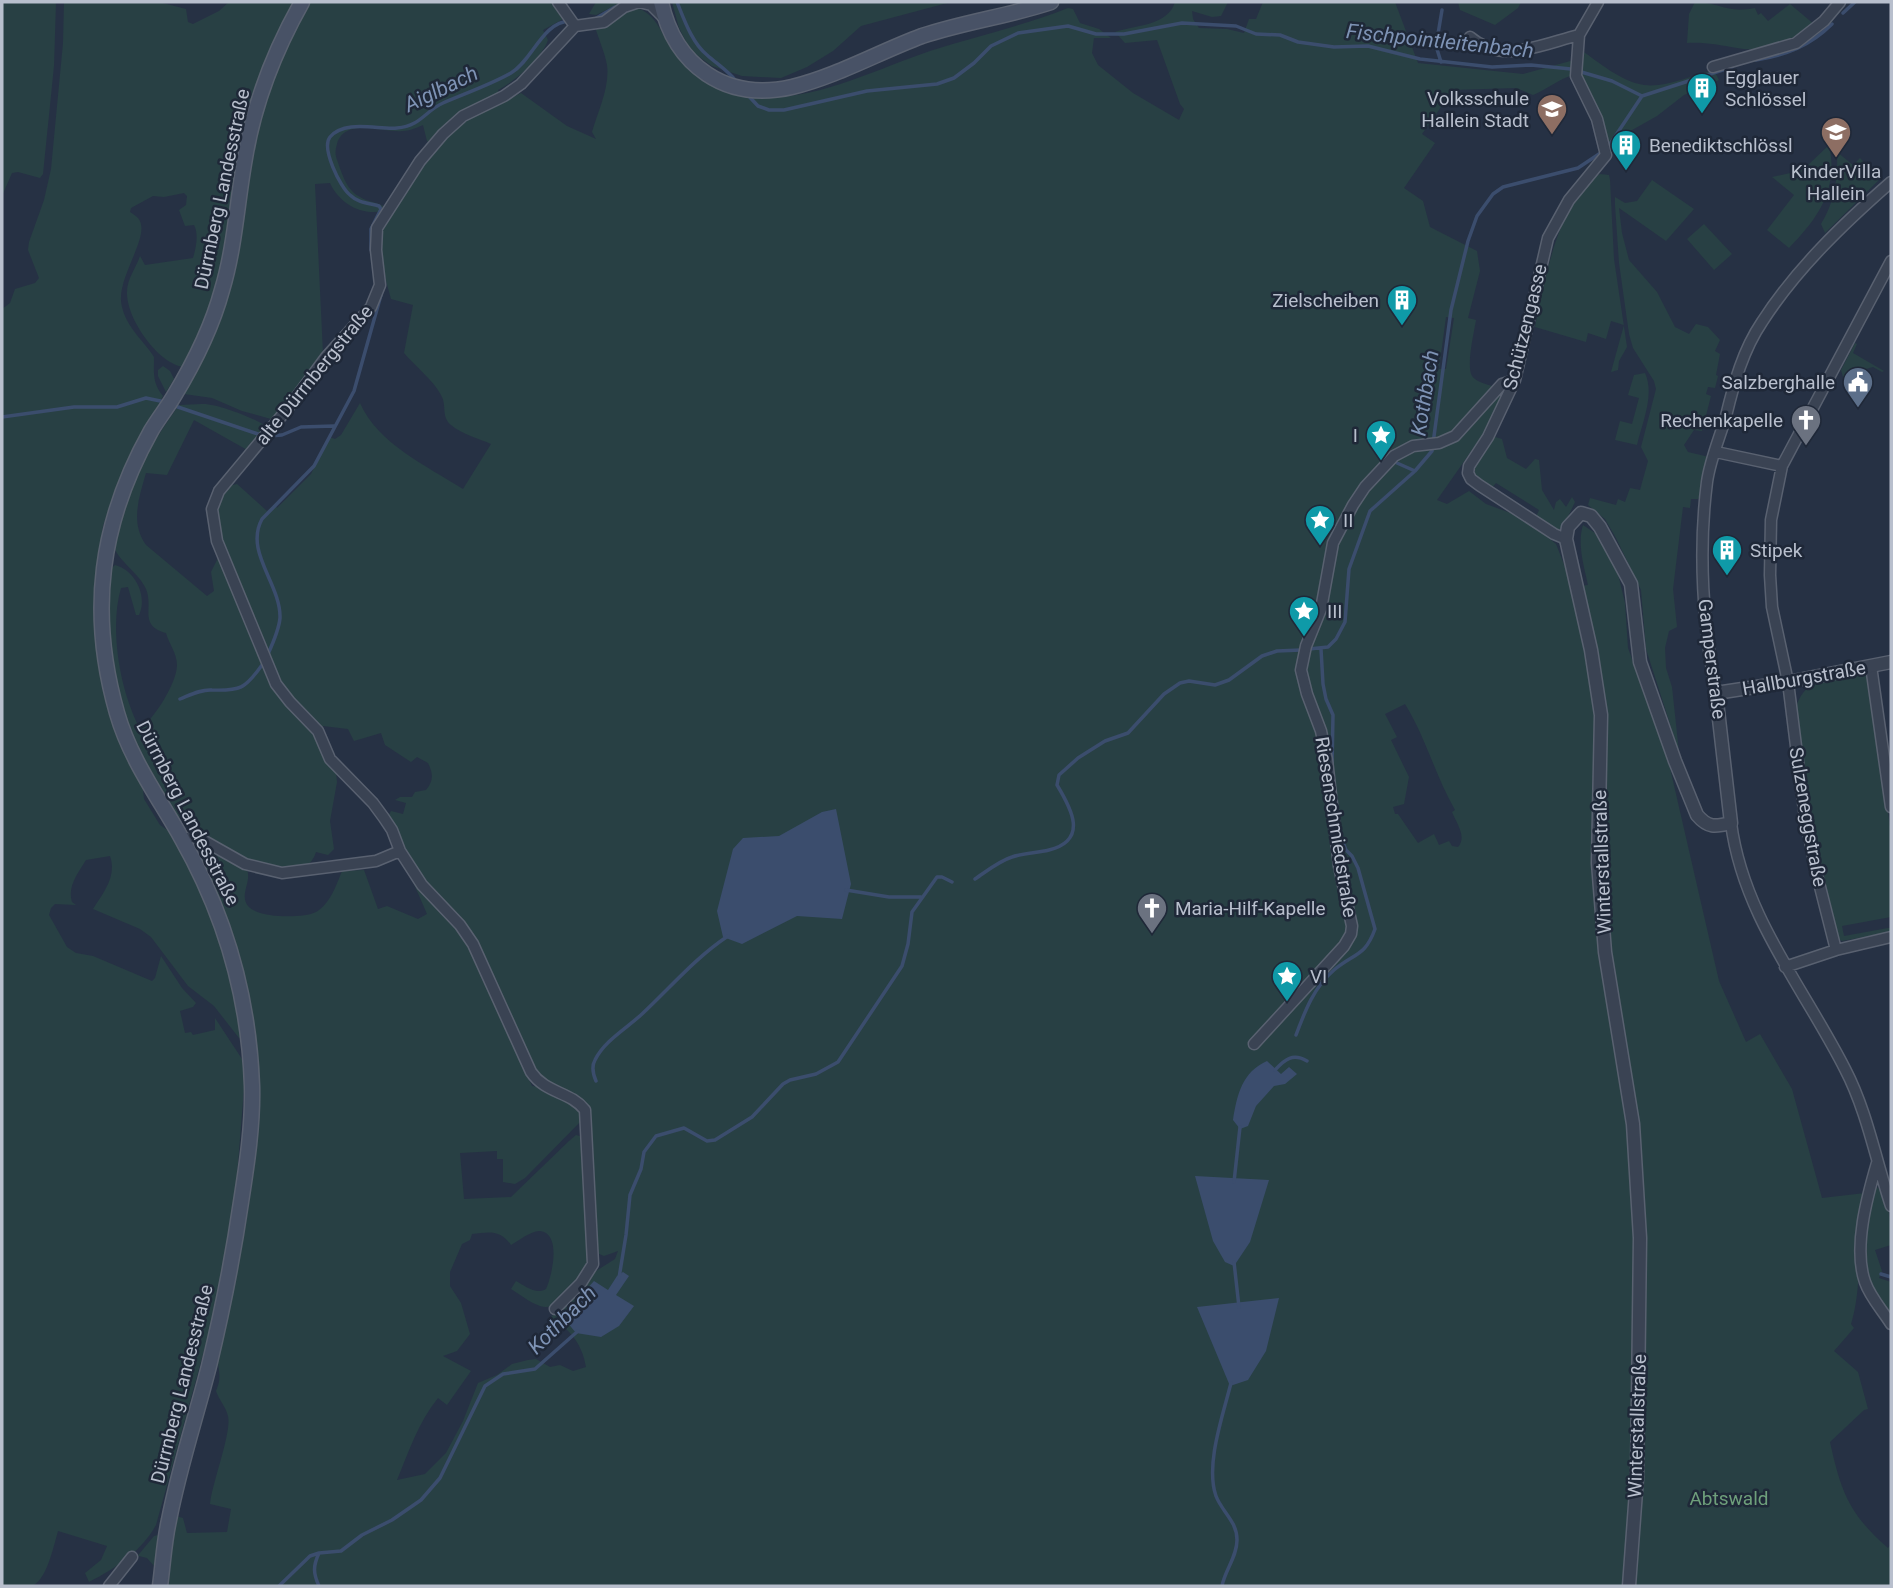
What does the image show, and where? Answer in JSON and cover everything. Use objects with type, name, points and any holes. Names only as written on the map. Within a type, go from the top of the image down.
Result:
[{"type":"main road","name":"Dürrnberg Landesstraße","points":[[160,1586],[171,1511],[210,1362],[236,1241],[246,1175],[252,1089],[250,1050],[236,970],[215,905],[183,840],[125,738],[107,677],[101,638],[101,598],[110,531],[121,495],[135,461],[204,340],[222,291],[233,243],[253,120],[276,54],[302,2]]},
{"type":"main road","points":[[662,2],[666,21],[682,52],[706,74],[738,87],[771,89],[811,81],[925,35],[1051,2]]},
{"type":"street","points":[[558,2],[572,23],[604,22],[624,7],[639,2],[647,2],[656,8],[666,21]]},
{"type":"street","points":[[1470,37],[1485,47],[1510,52],[1579,34],[1598,2]]},
{"type":"street","points":[[1713,67],[1796,43],[1824,21],[1840,2]]},
{"type":"street","name":"alte Dürrnbergstraße","points":[[555,1309],[581,1283],[593,1264],[585,1110],[573,1098],[537,1082],[473,944],[460,925],[422,886],[379,811],[330,759],[318,731],[290,702],[272,677],[217,541],[212,519],[214,500],[224,481],[294,401],[326,357],[371,307],[379,288],[375,238],[377,228],[424,156],[463,116],[504,96],[521,84],[572,23]]},
{"type":"street","name":"Schützengasse","points":[[1566,539],[1479,485],[1471,479],[1468,472],[1516,380],[1548,238],[1569,200],[1604,149],[1597,119],[1576,70],[1579,34]]},
{"type":"street","name":"Gamperstraße","points":[[1891,182],[1828,242],[1777,299],[1760,324],[1741,365],[1707,480],[1703,566],[1706,628],[1734,847],[1742,877],[1770,940],[1846,1071],[1859,1103],[1891,1206]]},
{"type":"street","name":"Sulzeneggstraße","points":[[1836,950],[1804,810],[1788,682],[1772,607],[1771,520],[1782,466],[1891,261]]},
{"type":"street","name":"Riesenschmiedstraße","points":[[1254,1044],[1344,946],[1352,930],[1339,866],[1327,760],[1318,721],[1303,681],[1302,661],[1321,609],[1335,535],[1365,487],[1392,459],[1413,446],[1455,436],[1503,384],[1516,380]]},
{"type":"street","points":[[1716,452],[1782,466]]},
{"type":"street","points":[[1566,539],[1568,527],[1581,513],[1591,516],[1607,539],[1631,584],[1640,662],[1697,815],[1708,826],[1731,823]]},
{"type":"street","name":"Winterstallstraße","points":[[1566,539],[1591,650],[1601,715],[1599,876],[1605,952],[1633,1124],[1639,1213],[1637,1478],[1629,1586]]},
{"type":"street","name":"Hallburgstraße","points":[[1716,693],[1891,662]]},
{"type":"street","points":[[1871,666],[1891,807]]},
{"type":"street","points":[[183,840],[199,838],[255,868],[282,873],[376,861],[400,851]]},
{"type":"street","points":[[1786,967],[1836,950],[1891,937]]},
{"type":"street","points":[[1877,1164],[1863,1220],[1862,1268],[1867,1288],[1891,1324]]},
{"type":"street","points":[[109,1586],[132,1557]]},
{"type":"green space","points":[[2,2],[56,2],[54,66],[43,174],[40,178],[12,173],[2,196]]},
{"type":"green space","points":[[64,2],[159,2],[186,9],[188,22],[193,24],[219,11],[229,2],[296,2],[250,104],[223,264],[203,330],[184,367],[164,358],[145,338],[128,303],[127,287],[140,256],[145,265],[193,258],[196,229],[194,225],[185,226],[179,210],[186,205],[187,196],[184,193],[153,196],[131,208],[130,212],[138,218],[141,226],[141,235],[123,284],[122,307],[131,328],[154,357],[155,382],[163,396],[118,483],[103,526],[96,579],[94,625],[98,665],[111,717],[142,782],[144,799],[160,825],[173,834],[209,902],[232,974],[244,1037],[239,1038],[214,1006],[188,986],[151,937],[140,929],[93,909],[111,877],[110,856],[86,860],[72,886],[72,902],[76,905],[55,904],[49,915],[67,947],[76,953],[93,956],[152,981],[161,956],[182,988],[196,1003],[193,1007],[180,1011],[185,1033],[191,1032],[193,1035],[215,1030],[215,1018],[242,1059],[245,1076],[236,1188],[224,1267],[210,1329],[156,1525],[150,1535],[127,1558],[89,1582],[85,1573],[101,1560],[107,1546],[58,1531],[49,1563],[41,1578],[31,1586],[20,1587],[2,1586],[2,309],[10,303],[15,289],[35,283],[39,278],[28,250],[51,169],[63,43]]},
{"type":"green space","name":"Abtswald","points":[[309,2],[556,2],[565,18],[543,30],[548,40],[545,47],[527,69],[498,90],[501,103],[521,93],[567,126],[596,139],[592,132],[605,90],[607,65],[595,27],[637,8],[652,18],[680,56],[705,80],[746,96],[799,95],[826,88],[930,51],[1068,8],[1073,9],[1080,23],[1099,29],[1111,38],[1094,38],[1092,53],[1098,65],[1133,93],[1179,120],[1184,109],[1157,40],[1125,43],[1115,32],[1158,20],[1171,10],[1175,2],[1228,2],[1221,16],[1212,17],[1192,11],[1193,19],[1199,28],[1244,33],[1249,19],[1256,19],[1263,2],[1395,2],[1418,63],[1523,74],[1574,60],[1570,76],[1533,95],[1516,88],[1453,90],[1422,134],[1435,143],[1404,188],[1423,201],[1430,227],[1477,251],[1480,271],[1468,318],[1476,320],[1470,357],[1472,376],[1492,386],[1511,377],[1498,413],[1437,500],[1447,504],[1469,491],[1486,504],[1524,518],[1556,544],[1571,582],[1580,586],[1588,585],[1581,547],[1583,525],[1595,533],[1618,574],[1625,603],[1628,648],[1667,755],[1719,981],[1746,1042],[1760,1034],[1792,1089],[1822,1198],[1865,1193],[1860,1226],[1857,1292],[1851,1324],[1854,1328],[1834,1351],[1858,1372],[1868,1409],[1830,1442],[1838,1475],[1855,1513],[1888,1548],[1891,1544],[1891,1586],[168,1586],[176,1516],[183,1518],[187,1533],[227,1532],[231,1509],[210,1504],[228,1424],[227,1413],[216,1391],[219,1377],[218,1351],[246,1223],[258,1117],[257,1050],[247,991],[231,931],[200,858],[200,849],[208,848],[247,870],[245,897],[248,906],[270,915],[301,916],[316,912],[329,899],[342,871],[364,870],[378,909],[387,906],[418,919],[427,914],[407,868],[469,944],[532,1086],[541,1087],[548,1084],[532,1066],[487,963],[470,933],[411,864],[388,817],[391,811],[403,814],[406,803],[395,800],[412,797],[415,792],[429,787],[432,777],[428,763],[417,757],[411,762],[385,745],[381,733],[354,741],[348,729],[323,726],[316,733],[336,772],[337,782],[330,821],[334,849],[328,855],[316,852],[311,862],[304,866],[267,867],[231,851],[190,825],[173,810],[137,747],[115,683],[108,639],[106,596],[108,575],[115,565],[134,578],[141,592],[141,608],[139,615],[136,615],[128,587],[121,588],[116,622],[122,678],[140,729],[164,700],[176,673],[176,656],[166,633],[157,630],[149,621],[146,589],[119,556],[114,543],[124,504],[137,474],[179,405],[216,406],[266,426],[249,451],[194,420],[167,475],[146,473],[137,510],[141,537],[146,545],[207,596],[214,591],[211,572],[223,548],[215,509],[228,486],[237,484],[267,511],[275,504],[277,508],[311,474],[329,437],[335,439],[341,435],[360,403],[368,418],[391,442],[463,489],[491,444],[460,431],[448,422],[438,390],[404,353],[413,305],[391,299],[382,264],[382,228],[435,149],[427,141],[423,125],[403,131],[354,129],[341,136],[337,144],[336,158],[348,186],[360,197],[385,207],[383,211],[359,210],[339,197],[330,183],[315,184],[323,354],[296,393],[271,419],[242,411],[212,398],[184,394],[210,342],[226,301],[237,254],[249,172],[261,115],[273,76]],"holes":[[[1446,317],[1454,318],[1446,369],[1439,369]],[[1405,704],[1455,810],[1452,812],[1462,839],[1458,847],[1452,846],[1449,841],[1439,845],[1434,834],[1418,843],[1398,814],[1395,814],[1393,807],[1404,804],[1409,777],[1391,740],[1397,737],[1385,714]],[[588,1114],[594,1247],[597,1253],[604,1256],[618,1251],[615,1259],[596,1271],[551,1317],[574,1338],[582,1351],[586,1367],[573,1371],[560,1365],[550,1367],[536,1359],[528,1360],[512,1364],[497,1375],[478,1383],[463,1421],[446,1453],[425,1474],[397,1480],[414,1438],[431,1408],[438,1398],[447,1405],[471,1371],[443,1356],[457,1351],[470,1334],[461,1303],[450,1286],[450,1272],[462,1244],[470,1240],[472,1234],[478,1233],[498,1234],[511,1245],[533,1232],[547,1234],[551,1239],[554,1256],[546,1289],[534,1290],[516,1281],[511,1289],[545,1307],[564,1299],[581,1280],[587,1268],[588,1203],[583,1137],[576,1135],[511,1197],[464,1199],[460,1153],[497,1151],[497,1159],[503,1159],[503,1182],[515,1184],[525,1178]]]},
{"type":"green space","points":[[596,2],[622,2],[596,15],[589,14]]},
{"type":"green space","points":[[672,2],[951,2],[861,26],[833,51],[807,67],[781,78],[742,76],[712,66],[691,51],[679,28]]},
{"type":"green space","points":[[1458,2],[1521,2],[1518,8],[1495,25],[1460,10]]},
{"type":"green space","points":[[1695,2],[1737,10],[1755,8],[1758,15],[1761,13],[1768,21],[1790,4],[1815,25],[1788,41],[1758,49],[1687,43],[1689,14]]},
{"type":"green space","points":[[1581,50],[1619,76],[1644,85],[1670,83],[1714,70],[1719,80],[1684,95],[1657,116],[1625,134],[1610,149],[1581,77]]},
{"type":"green space","points":[[1829,145],[1831,175],[1824,202],[1789,248],[1767,230],[1794,195],[1772,177],[1795,172],[1808,165]]},
{"type":"green space","points":[[1837,152],[1853,165],[1860,158],[1880,179],[1825,233],[1821,224],[1835,190]]},
{"type":"green space","points":[[1600,174],[1609,175],[1610,180],[1614,259],[1624,325],[1611,321],[1606,339],[1588,333],[1586,342],[1535,327],[1555,243],[1564,220],[1586,185]]},
{"type":"green space","points":[[1652,180],[1694,209],[1666,241],[1619,208],[1629,260],[1657,292],[1675,327],[1689,334],[1696,324],[1708,327],[1720,340],[1715,351],[1720,354],[1718,376],[1715,388],[1708,387],[1706,394],[1711,396],[1702,431],[1694,430],[1684,445],[1688,452],[1709,457],[1700,496],[1698,499],[1691,499],[1690,508],[1683,507],[1673,589],[1677,627],[1669,631],[1665,648],[1679,752],[1646,649],[1641,590],[1605,519],[1588,505],[1590,498],[1616,505],[1618,499],[1625,502],[1630,488],[1640,490],[1648,461],[1641,447],[1656,389],[1654,381],[1633,348],[1629,334],[1619,263],[1615,197],[1625,203],[1637,201]]},
{"type":"green space","points":[[1704,224],[1732,254],[1714,270],[1687,239]]},
{"type":"green space","points":[[1624,326],[1627,347],[1619,361],[1618,370],[1611,372]]},
{"type":"green space","points":[[1855,343],[1857,344],[1853,353],[1884,371],[1873,367],[1859,371],[1851,380],[1843,377],[1841,370]]},
{"type":"green space","points":[[163,366],[170,371],[174,379],[166,392],[158,376],[158,370]]},
{"type":"green space","points":[[1645,373],[1648,400],[1637,445],[1615,440],[1620,421],[1632,424],[1639,398],[1628,395],[1634,375]]},
{"type":"green space","points":[[1492,436],[1502,439],[1507,458],[1526,469],[1535,459],[1539,460],[1542,490],[1554,510],[1560,499],[1566,507],[1572,497],[1575,502],[1563,527],[1557,531],[1536,517],[1539,510],[1496,483],[1491,489],[1480,483],[1475,475],[1475,468]]},
{"type":"green space","points":[[1862,675],[1869,681],[1891,833],[1891,917],[1842,926],[1844,936],[1888,928],[1891,928],[1891,932],[1842,941],[1838,939],[1828,907],[1796,707],[1801,696],[1814,683],[1831,678]]},
{"type":"green space","points":[[1876,1186],[1885,1198],[1890,1222],[1891,1245],[1875,1250],[1882,1271],[1879,1278],[1891,1282],[1891,1318],[1870,1285],[1866,1270],[1867,1218]]},
{"type":"green space","points":[[158,1535],[155,1567],[147,1558],[139,1556],[135,1559],[154,1536]]},
{"type":"water","points":[[836,809],[851,884],[842,919],[797,916],[742,944],[723,937],[717,911],[733,849],[743,838],[779,836],[822,812]]},
{"type":"water","points":[[1267,1061],[1281,1074],[1289,1067],[1297,1074],[1285,1084],[1274,1086],[1256,1106],[1248,1126],[1240,1129],[1233,1120],[1242,1085],[1252,1071]]},
{"type":"water","points":[[1195,1176],[1269,1180],[1250,1242],[1234,1266],[1225,1262],[1213,1241]]},
{"type":"water","points":[[623,1272],[629,1276],[616,1295],[634,1306],[619,1326],[601,1337],[576,1333],[562,1316],[594,1281],[608,1290]]},
{"type":"water","points":[[1279,1298],[1266,1351],[1248,1380],[1230,1386],[1197,1307]]},
{"type":"waterway","name":"Fischpointleitenbach","points":[[677,2],[697,44],[736,81]]},
{"type":"waterway","name":"Kothbach","points":[[1843,13],[1855,2]]},
{"type":"waterway","name":"Aiglbach","points":[[595,19],[615,7]]},
{"type":"waterway","points":[[1441,62],[1436,46],[1442,10]]},
{"type":"waterway","name":"Aiglbach","points":[[371,250],[371,229],[381,209],[379,206],[356,200],[346,191],[330,158],[330,137],[344,128],[397,128],[412,124],[437,106],[511,73],[526,60],[545,34],[560,23],[570,21]]},
{"type":"waterway","name":"Fischpointleitenbach","points":[[745,92],[758,106],[769,110],[784,110],[867,91],[937,84],[954,78],[991,46],[1018,33],[1068,26],[1096,34],[1124,34],[1182,23],[1236,26],[1256,34],[1280,35],[1298,42],[1334,47],[1368,46],[1420,59],[1492,67],[1531,65],[1571,69],[1612,81],[1642,96]]},
{"type":"waterway","name":"Kothbach","points":[[1756,60],[1797,48],[1832,24]]},
{"type":"waterway","name":"Kothbach","points":[[1608,147],[1642,96],[1732,67]]},
{"type":"waterway","name":"Kothbach","points":[[1309,649],[1328,647],[1336,639],[1345,622],[1349,569],[1370,511],[1415,471],[1432,451],[1451,310],[1477,216],[1493,194],[1503,187],[1578,168],[1602,152]]},
{"type":"waterway","name":"Aiglbach","points":[[268,654],[280,618],[279,605],[260,556],[258,531],[262,519],[314,466],[354,391],[381,295]]},
{"type":"waterway","points":[[2,417],[74,407],[117,407],[146,398],[165,402]]},
{"type":"waterway","points":[[172,405],[261,435]]},
{"type":"waterway","points":[[268,436],[282,435],[301,427],[334,426]]},
{"type":"waterway","points":[[1397,463],[1415,471]]},
{"type":"waterway","points":[[1321,649],[1323,684],[1333,715],[1332,767]]},
{"type":"waterway","name":"Kothbach","points":[[975,879],[1007,859],[1049,850],[1069,839],[1073,822],[1057,785],[1059,775],[1078,758],[1105,741],[1128,733],[1164,694],[1180,683],[1189,681],[1215,685],[1229,680],[1262,656],[1277,651],[1301,650]]},
{"type":"waterway","name":"Aiglbach","points":[[180,699],[204,690],[241,687],[262,665]]},
{"type":"waterway","points":[[1296,1035],[1321,984],[1334,970],[1363,950],[1375,929],[1358,868],[1346,850],[1340,834]]},
{"type":"waterway","name":"Kothbach","points":[[619,1278],[630,1195],[641,1169],[644,1152],[656,1136],[684,1128],[707,1141],[715,1140],[752,1117],[783,1084],[816,1074],[838,1062],[902,966],[912,912],[937,877],[952,882]]},
{"type":"waterway","name":"Kothbach","points":[[846,890],[889,897],[921,897]]},
{"type":"waterway","name":"Kothbach","points":[[596,1081],[593,1065],[604,1047],[694,963],[728,936]]},
{"type":"waterway","points":[[1275,1070],[1290,1058],[1298,1057],[1307,1061]]},
{"type":"waterway","points":[[1234,1182],[1240,1127]]},
{"type":"waterway","points":[[1234,1262],[1239,1307]]},
{"type":"waterway","points":[[1881,1274],[1891,1277]]},
{"type":"waterway","name":"Kothbach","points":[[279,1586],[310,1556],[341,1551],[362,1535],[392,1520],[421,1500],[440,1478],[485,1386],[503,1374],[535,1369],[578,1331]]},
{"type":"waterway","points":[[1222,1586],[1237,1540],[1235,1527],[1216,1496],[1213,1470],[1216,1440],[1231,1383]]},
{"type":"waterway","points":[[319,1553],[314,1570],[319,1586]]},
{"type":"place","name":"Egglauer Schlössel","points":[[1702,115]]},
{"type":"place","name":"Volksschule Hallein Stadt","points":[[1552,136]]},
{"type":"place","name":"KinderVilla Hallein","points":[[1836,159]]},
{"type":"place","name":"Benediktschlössl","points":[[1626,172]]},
{"type":"place","name":"Zielscheiben","points":[[1402,327]]},
{"type":"place","name":"Salzberghalle","points":[[1858,409]]},
{"type":"place","name":"Rechenkapelle","points":[[1806,447]]},
{"type":"place","name":"I","points":[[1381,462]]},
{"type":"place","name":"II","points":[[1320,547]]},
{"type":"place","name":"Stipek","points":[[1727,577]]},
{"type":"place","name":"III","points":[[1304,638]]},
{"type":"place","name":"Maria-Hilf-Kapelle","points":[[1152,935]]},
{"type":"place","name":"VI","points":[[1287,1003]]}]
